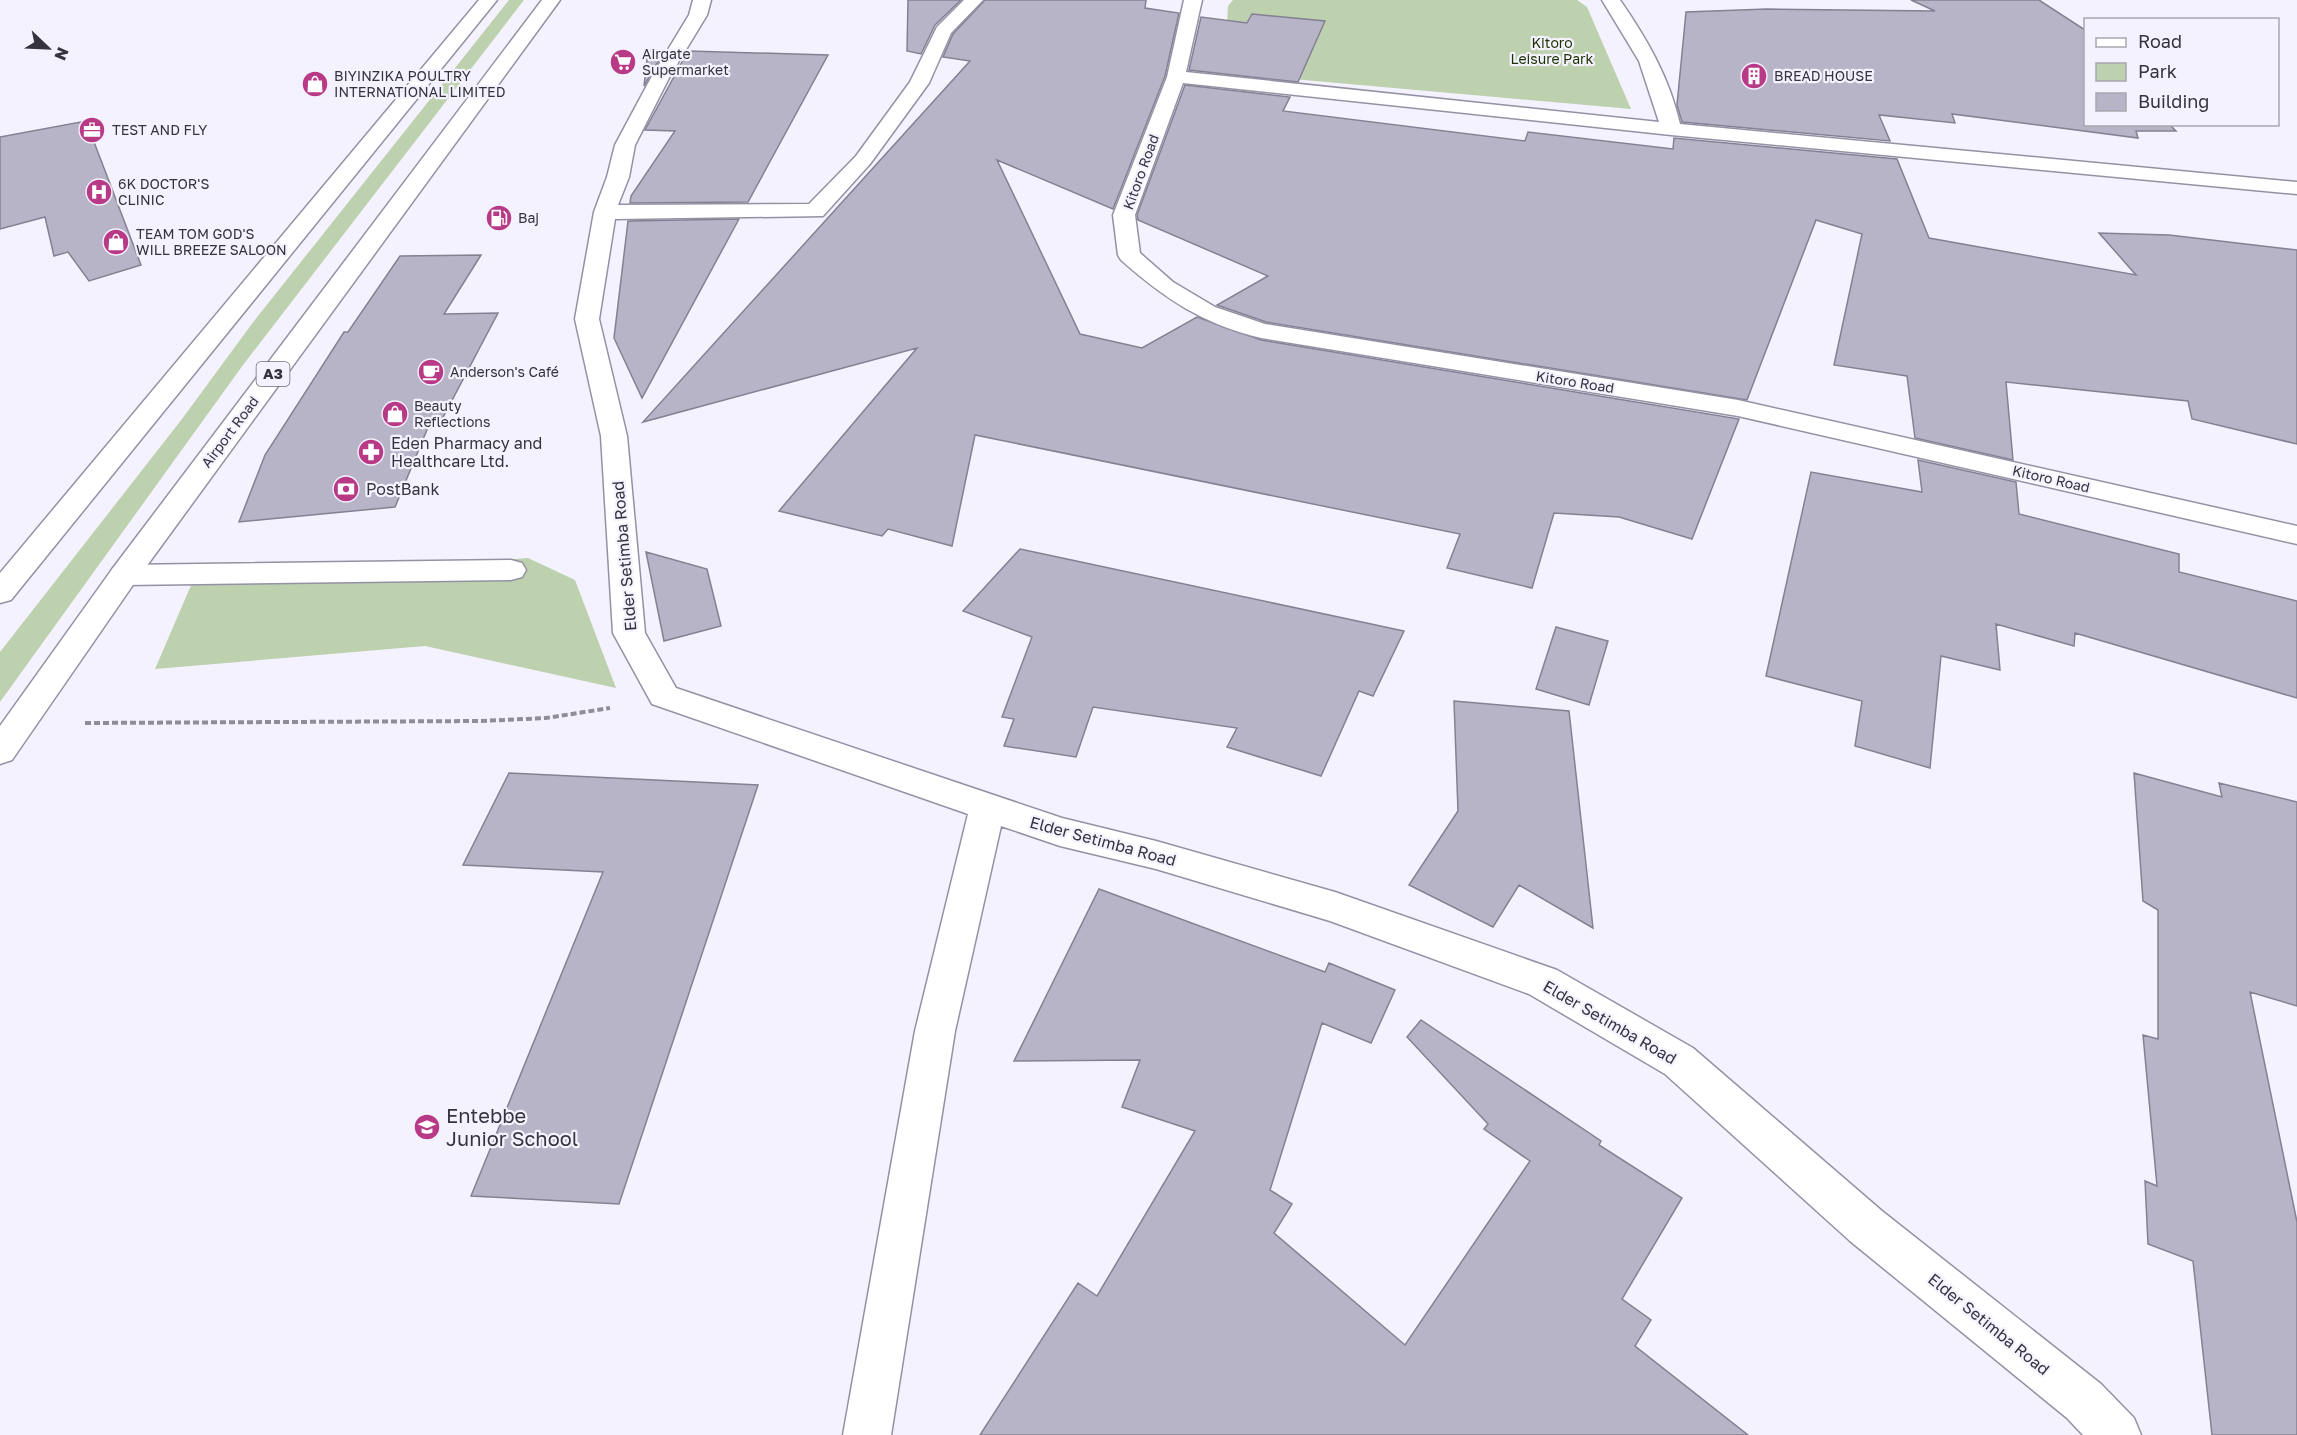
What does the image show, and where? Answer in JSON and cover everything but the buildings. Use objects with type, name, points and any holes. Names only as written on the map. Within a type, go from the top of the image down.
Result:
[{"type":"main road","points":[[0,593],[488,0]]},
{"type":"main road","name":"Airport Road","points":[[0,751],[124,575],[551,0]]},
{"type":"main road","name":"Elder Setimba Road","points":[[702,0],[698,15],[661,76],[625,145],[618,177],[605,212],[587,319],[614,436],[629,633],[664,696],[1060,832],[1156,855],[1335,908],[1543,982],[1679,1061],[1866,1226],[2084,1401],[2117,1435]]},
{"type":"main road","points":[[605,212],[815,212],[863,160],[919,83],[943,31],[975,2],[974,0]]},
{"type":"main road","name":"Kitoro Road","points":[[1192,0],[1176,77],[1124,215],[1129,255],[1165,286],[1206,312],[1261,331],[1738,408],[2297,535]]},
{"type":"main road","points":[[1611,0],[1641,43],[1665,95],[1671,129]]},
{"type":"main road","points":[[1176,77],[1671,129],[2297,188]]},
{"type":"main road","points":[[124,575],[511,570]]},
{"type":"main road","points":[[867,1435],[936,1031],[987,807]]},
{"type":"path","points":[[20,724],[275,720],[474,721],[565,717],[664,696]]},
{"type":"green space","points":[[509,0],[524,0],[243,365],[0,702],[0,652],[182,419],[254,321]]},
{"type":"green space","name":"Kitoro Leisure Park","points":[[1233,0],[1577,0],[1587,7],[1631,109],[1224,73],[1228,6]]},
{"type":"green space","points":[[528,558],[575,580],[616,688],[425,646],[155,669],[192,583]]},
{"type":"place","name":"Airgate Supermarket","points":[[623,62]]},
{"type":"place","name":"BREAD HOUSE","points":[[1754,76]]},
{"type":"place","name":"BIYINZIKA POULTRY INTERNATIONAL LIMITED","points":[[315,84]]},
{"type":"place","name":"TEST AND FLY","points":[[92,130]]},
{"type":"place","name":"6K DOCTOR'S CLINIC","points":[[99,192]]},
{"type":"place","name":"Baj","points":[[499,218]]},
{"type":"place","name":"TEAM TOM GOD'S WILL BREEZE SALOON","points":[[116,242]]},
{"type":"place","name":"Anderson's Café","points":[[431,372]]},
{"type":"place","name":"Beauty Reflections","points":[[395,414]]},
{"type":"place","name":"Eden Pharmacy and Healthcare Ltd.","points":[[371,452]]},
{"type":"place","name":"PostBank","points":[[346,489]]},
{"type":"place","name":"Entebbe Junior School","points":[[427,1127]]}]
